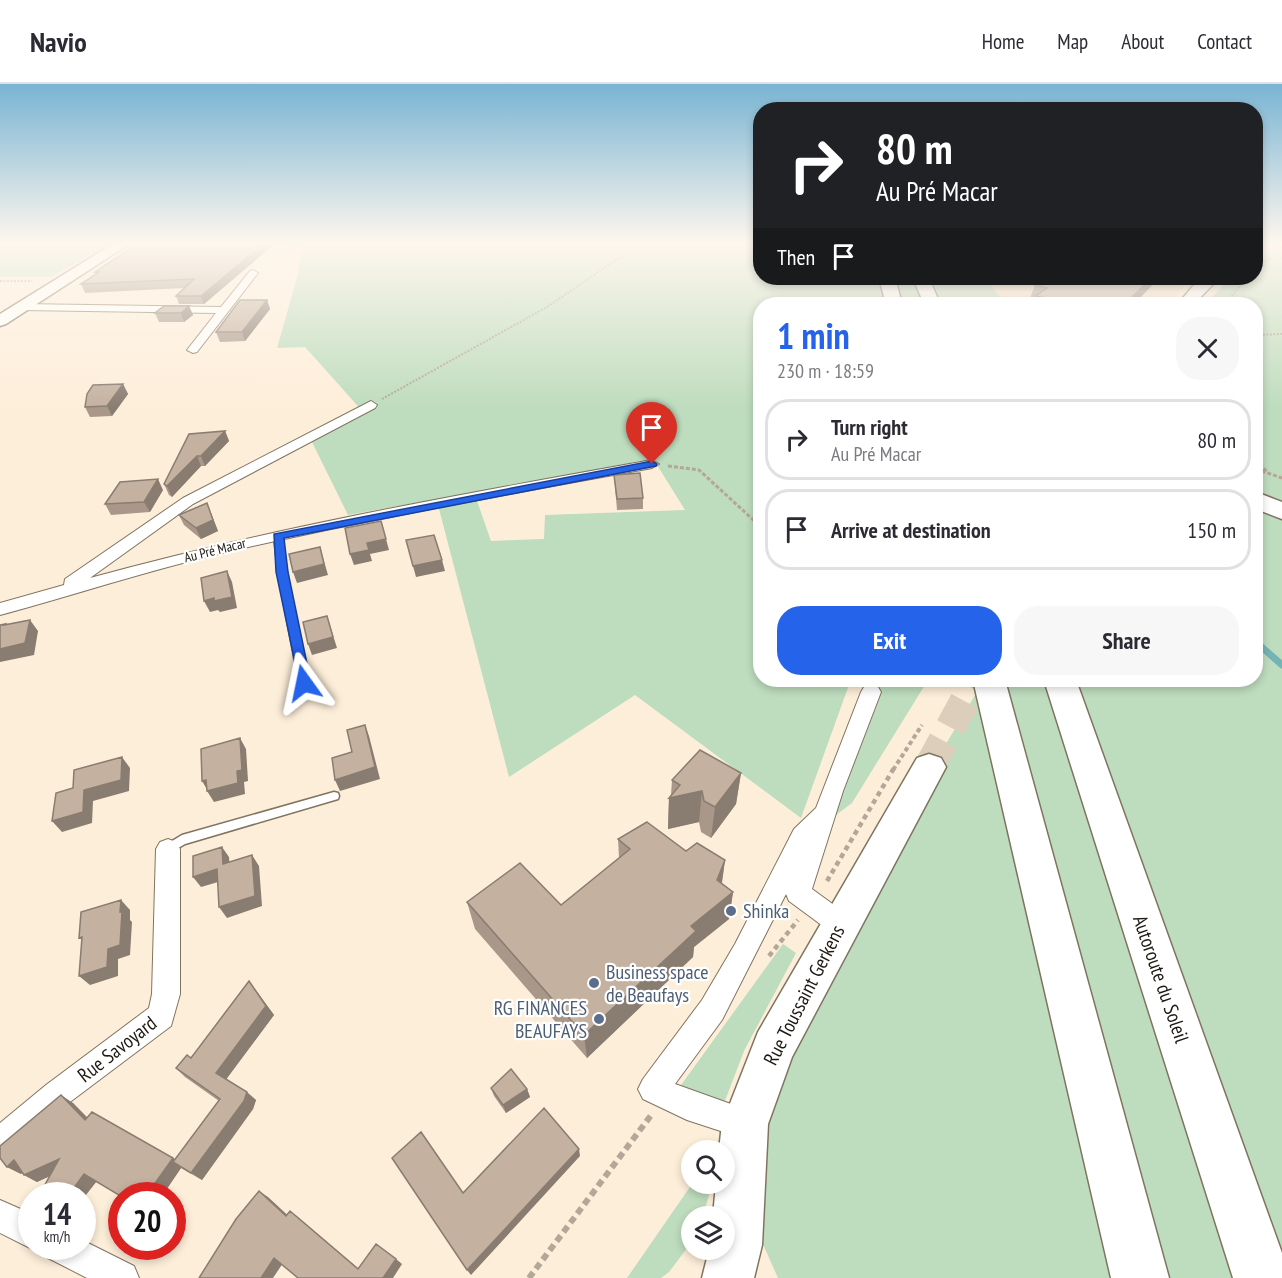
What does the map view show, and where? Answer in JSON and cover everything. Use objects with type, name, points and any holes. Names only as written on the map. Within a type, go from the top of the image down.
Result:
[{"type":"highway","points":[[1263,503],[1282,511]]},
{"type":"highway","points":[[991,687],[1140,1278]]},
{"type":"highway","name":"Autoroute du Soleil","points":[[1062,687],[1262,1278]]},
{"type":"main road","points":[[0,321],[37,298]]},
{"type":"main road","name":"Rue Toussaint Gerkens","points":[[728,1278],[736,1245],[745,1124],[773,1047],[827,915],[929,767]]},
{"type":"street","points":[[193,350],[235,298]]},
{"type":"street","points":[[22,307],[226,310]]},
{"type":"street","name":"Au Pré Macar","points":[[62,589],[188,501],[371,405]]},
{"type":"street","name":"Au Pré Macar","points":[[0,609],[62,589],[278,536],[652,464]]},
{"type":"street","points":[[827,915],[798,893],[832,791],[871,692]]},
{"type":"street","points":[[745,1124],[687,1105],[653,1089],[712,1010],[744,953],[802,836],[826,812]]},
{"type":"street","name":"Rue Savoyard","points":[[0,1143],[56,1095],[161,1016],[166,993],[168,849]]},
{"type":"street","points":[[0,1216],[18,1225]]},
{"type":"street","points":[[87,1260],[122,1278]]},
{"type":"lane","points":[[278,536],[282,572],[304,683]]},
{"type":"lane","points":[[168,849],[182,840],[334,796]]},
{"type":"path","points":[[371,405],[561,298]]},
{"type":"path","points":[[1263,335],[1282,334]]},
{"type":"path","points":[[652,464],[699,470],[753,519]]},
{"type":"path","points":[[1263,467],[1268,473]]},
{"type":"path","points":[[1263,471],[1282,478]]},
{"type":"path","points":[[827,915],[890,774],[922,725]]},
{"type":"path","points":[[529,1278],[667,1095]]},
{"type":"green space","points":[[291,298],[753,298],[753,687],[848,687],[801,818],[635,695],[509,777],[438,505],[476,498],[491,541],[544,539],[545,515],[685,510],[654,460],[348,515],[312,442],[365,414],[305,347],[277,348]]},
{"type":"green space","points":[[1263,298],[1282,298],[1282,1278],[778,1278],[758,1233],[758,1160],[774,1084],[927,776],[980,687],[1263,687]]},
{"type":"green space","points":[[864,687],[924,687],[852,803],[832,818],[880,693]]},
{"type":"green space","points":[[783,944],[796,953],[744,1051],[723,1106],[676,1092]]},
{"type":"green space","points":[[685,1194],[709,1194],[706,1206],[681,1206],[681,1256],[669,1272],[661,1278],[627,1278]]},
{"type":"building","points":[[240,300],[267,300],[242,332],[216,332]]},
{"type":"building","points":[[164,306],[189,306],[181,313],[155,313]]},
{"type":"building","points":[[123,384],[107,406],[85,407],[87,394],[93,385]]},
{"type":"building","points":[[225,431],[167,486],[164,484],[189,434]]},
{"type":"building","points":[[640,473],[643,498],[617,499],[614,475]]},
{"type":"building","points":[[158,479],[144,502],[105,504],[120,482]]},
{"type":"building","points":[[207,503],[213,520],[196,528],[179,515]]},
{"type":"building","points":[[381,521],[386,539],[367,543],[369,550],[350,554],[345,528]]},
{"type":"building","points":[[434,535],[442,560],[413,566],[406,540]]},
{"type":"building","points":[[320,547],[324,564],[293,572],[289,554]]},
{"type":"building","points":[[227,571],[232,597],[204,601],[201,578]]},
{"type":"building","points":[[327,616],[333,637],[308,644],[303,622]]},
{"type":"building","points":[[30,620],[25,643],[0,649],[0,625]]},
{"type":"building","points":[[365,725],[375,767],[335,780],[332,758],[352,752],[347,730]]},
{"type":"building","points":[[240,738],[242,770],[237,771],[238,783],[207,791],[206,780],[202,781],[201,749]]},
{"type":"building","points":[[700,750],[741,773],[715,807],[704,801],[702,791],[669,798],[680,785],[672,780]]},
{"type":"building","points":[[122,757],[121,780],[84,790],[83,812],[52,821],[56,793],[73,788],[74,770]]},
{"type":"building","points":[[647,822],[686,851],[697,843],[725,860],[717,880],[733,892],[691,926],[696,931],[584,1035],[467,902],[520,863],[561,905],[630,849],[618,839]]},
{"type":"building","points":[[222,847],[223,864],[252,855],[255,896],[219,907],[217,869],[193,877],[193,856]]},
{"type":"building","points":[[121,900],[120,945],[108,949],[107,967],[79,976],[81,912]]},
{"type":"building","points":[[249,981],[266,1006],[216,1073],[247,1092],[244,1101],[191,1173],[173,1162],[220,1099],[176,1068],[187,1055],[191,1058]]},
{"type":"building","points":[[511,1069],[527,1089],[503,1105],[491,1088]]},
{"type":"building","points":[[61,1095],[85,1120],[92,1112],[173,1158],[156,1182],[108,1182],[108,1189],[84,1174],[78,1182],[46,1182],[59,1159],[24,1175],[14,1160],[7,1167],[0,1158],[0,1146]]},
{"type":"building","points":[[544,1108],[579,1149],[467,1270],[392,1158],[421,1132],[463,1193]]},
{"type":"building","points":[[259,1191],[286,1216],[290,1211],[358,1269],[376,1244],[396,1259],[383,1278],[298,1278],[274,1258],[261,1278],[199,1278],[236,1219]]},
{"type":"waterway","points":[[1263,648],[1282,665]]},
{"type":"tunnel","points":[[929,767],[972,687]]},
{"type":"place","name":"Shinka","points":[[731,911]]},
{"type":"place","name":"Business space de Beaufays","points":[[594,983]]},
{"type":"place","name":"RG FINANCES BEAUFAYS","points":[[599,1019]]},
{"type":"route","points":[[304,683],[282,572],[278,536],[652,464]]}]
